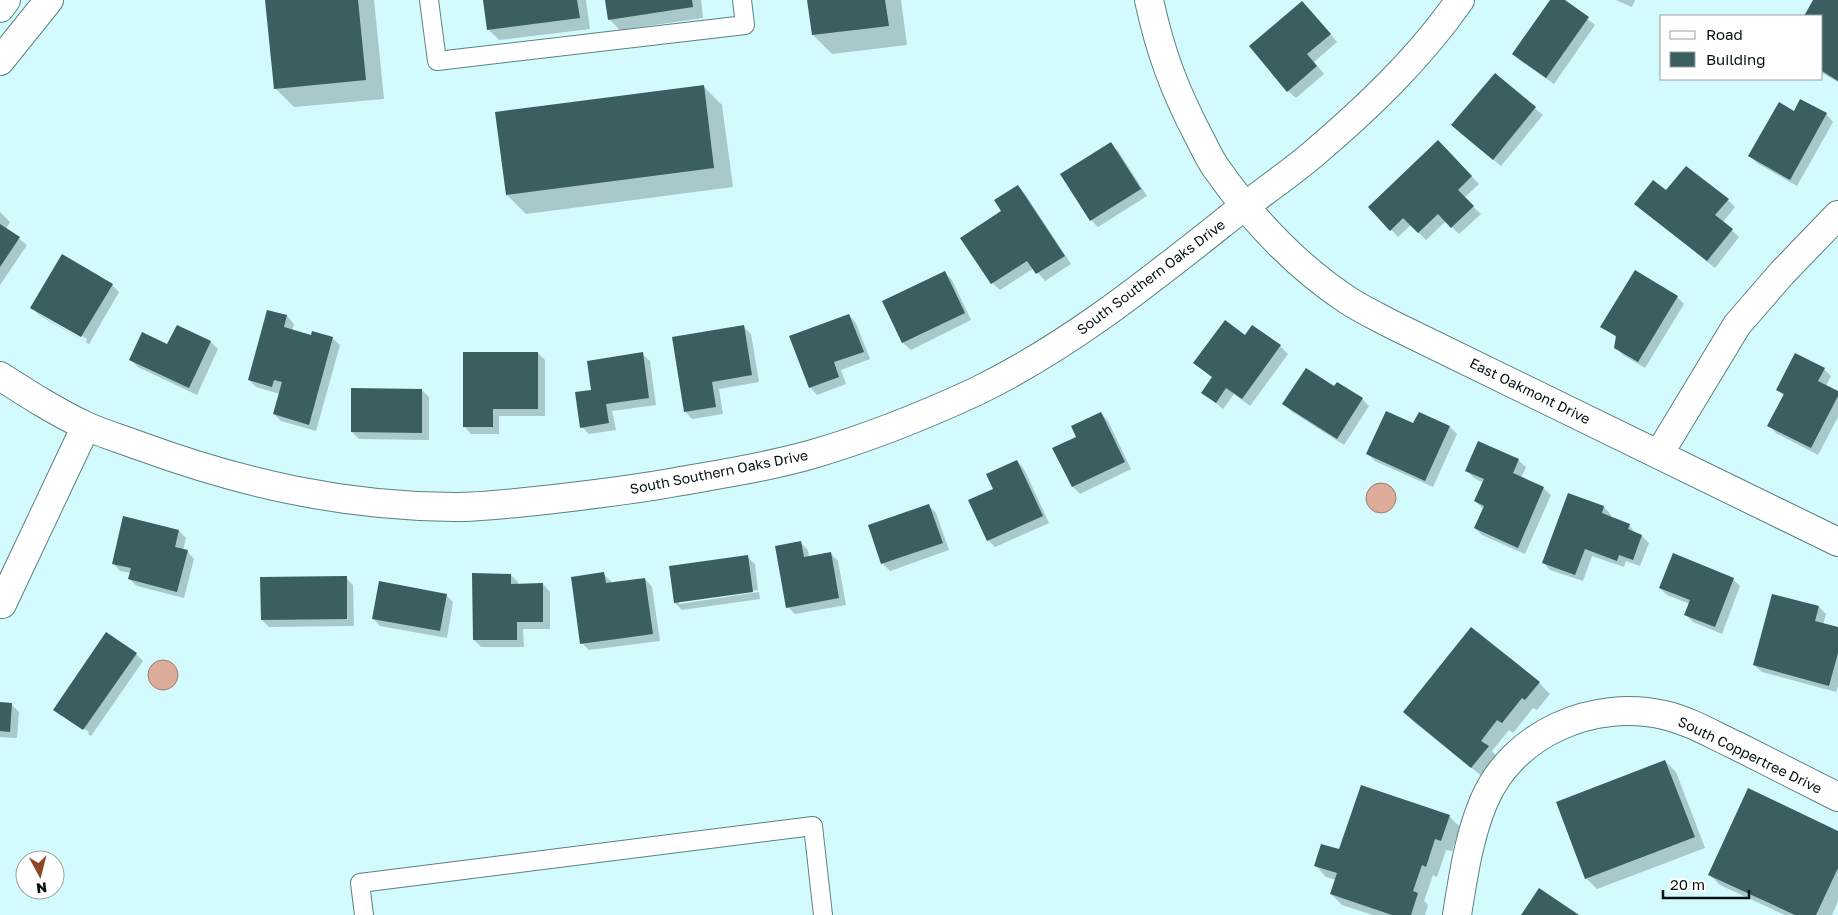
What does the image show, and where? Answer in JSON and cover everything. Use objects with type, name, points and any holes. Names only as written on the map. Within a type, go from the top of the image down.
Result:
[{"type":"street","points":[[0,8],[6,0]]},
{"type":"street","points":[[0,61],[49,0]]},
{"type":"street","name":"East Oakmont Drive","points":[[1149,0],[1162,54],[1176,89],[1215,167],[1246,206],[1286,251],[1350,301],[1392,325],[1838,542]]},
{"type":"street","name":"South Southern Oaks Drive","points":[[0,376],[34,398],[86,426],[174,458],[245,480],[338,499],[457,507],[506,504],[604,493],[740,471],[813,454],[897,425],[974,392],[1060,344],[1120,304],[1310,157],[1367,107],[1415,56],[1460,0]]},
{"type":"street","points":[[1659,454],[1737,325],[1782,273],[1838,215]]},
{"type":"street","points":[[2,604],[86,426]]},
{"type":"street","name":"South Coppertree Drive","points":[[1457,915],[1477,821],[1484,800],[1502,770],[1535,740],[1567,722],[1585,716],[1605,712],[1626,711],[1664,715],[1691,724],[1838,797]]},
{"type":"lane","points":[[429,0],[437,62],[745,25],[742,0]]},
{"type":"lane","points":[[364,915],[360,883],[813,826],[824,915]]},
{"type":"shaded area","points":[[1381,483],[1392,487],[1396,498],[1392,509],[1381,513],[1370,509],[1366,498],[1370,487]]},
{"type":"shaded area","points":[[163,660],[174,664],[178,675],[174,686],[163,690],[152,686],[148,675],[152,664]]},
{"type":"building","points":[[265,0],[358,0],[366,80],[274,89]]},
{"type":"building","points":[[483,0],[577,0],[580,18],[487,30]]},
{"type":"building","points":[[605,0],[692,0],[693,7],[608,20]]},
{"type":"building","points":[[807,0],[885,0],[889,26],[812,35]]},
{"type":"building","points":[[1550,0],[1565,0],[1589,17],[1546,78],[1512,54]]},
{"type":"building","points":[[1813,0],[1838,0],[1838,81],[1823,72],[1823,15],[1805,15]]},
{"type":"building","points":[[1302,1],[1331,34],[1307,54],[1317,66],[1287,92],[1249,46]]},
{"type":"building","points":[[1495,73],[1536,107],[1493,160],[1451,125]]},
{"type":"building","points":[[704,85],[714,168],[506,195],[495,112]]},
{"type":"building","points":[[1800,99],[1827,113],[1790,180],[1748,156],[1779,102],[1794,111]]},
{"type":"building","points":[[1438,140],[1472,176],[1458,190],[1474,206],[1451,228],[1438,214],[1418,233],[1403,218],[1390,231],[1368,207]]},
{"type":"building","points":[[1111,142],[1141,189],[1090,221],[1060,174]]},
{"type":"building","points":[[1686,166],[1729,199],[1715,215],[1733,229],[1707,261],[1634,204],[1653,180],[1666,190]]},
{"type":"building","points":[[1018,185],[1065,256],[1036,274],[1027,261],[991,284],[960,238],[1001,211],[994,200]]},
{"type":"building","points":[[0,224],[20,237],[0,267]]},
{"type":"building","points":[[62,254],[113,284],[81,337],[30,308]]},
{"type":"building","points":[[1635,270],[1678,296],[1638,362],[1614,348],[1616,336],[1600,327]]},
{"type":"building","points":[[945,271],[965,313],[902,343],[882,301]]},
{"type":"building","points":[[267,310],[287,315],[284,327],[311,335],[312,331],[333,337],[309,425],[273,414],[282,382],[274,380],[272,387],[248,380]]},
{"type":"building","points":[[849,314],[864,352],[834,362],[839,377],[809,388],[789,336]]},
{"type":"building","points":[[1225,320],[1245,335],[1252,325],[1281,345],[1242,399],[1226,388],[1216,403],[1201,393],[1212,377],[1193,363]]},
{"type":"building","points":[[177,325],[211,341],[189,388],[129,360],[142,332],[167,344]]},
{"type":"building","points":[[744,325],[752,375],[712,382],[716,407],[684,412],[672,337]]},
{"type":"building","points":[[463,352],[538,352],[538,409],[493,409],[493,427],[463,427]]},
{"type":"building","points":[[643,352],[649,398],[606,404],[609,423],[580,428],[575,392],[591,390],[587,361]]},
{"type":"building","points":[[1795,353],[1825,368],[1818,381],[1838,391],[1838,396],[1811,448],[1767,426],[1784,394],[1776,390]]},
{"type":"building","points":[[1306,368],[1334,386],[1337,382],[1363,398],[1337,439],[1282,404]]},
{"type":"building","points":[[351,388],[422,389],[422,433],[351,432]]},
{"type":"building","points":[[1386,411],[1413,423],[1419,412],[1450,426],[1425,481],[1366,454]]},
{"type":"building","points":[[1101,412],[1125,462],[1072,487],[1052,448],[1076,437],[1071,426]]},
{"type":"building","points":[[1478,441],[1519,459],[1513,473],[1544,487],[1518,548],[1474,528],[1484,506],[1474,501],[1484,479],[1465,471]]},
{"type":"building","points":[[1017,460],[1043,516],[987,541],[968,500],[993,489],[986,474]]},
{"type":"building","points":[[1568,493],[1604,506],[1602,513],[1630,524],[1628,529],[1642,535],[1633,560],[1619,555],[1617,561],[1585,549],[1575,575],[1542,563]]},
{"type":"building","points":[[929,504],[943,543],[881,564],[868,525]]},
{"type":"building","points":[[123,516],[179,530],[175,547],[188,550],[177,592],[128,579],[131,568],[112,564]]},
{"type":"building","points":[[801,541],[804,557],[831,552],[839,598],[786,608],[775,546]]},
{"type":"building","points":[[1673,553],[1734,578],[1715,627],[1684,615],[1690,600],[1659,588]]},
{"type":"building","points":[[748,555],[753,592],[674,603],[669,566]]},
{"type":"building","points":[[604,572],[606,583],[645,578],[653,634],[580,644],[571,577]]},
{"type":"building","points":[[472,573],[511,574],[511,584],[543,583],[543,622],[517,622],[517,640],[473,640]]},
{"type":"building","points":[[347,576],[347,619],[261,620],[260,577]]},
{"type":"building","points":[[379,581],[447,594],[440,631],[372,619]]},
{"type":"building","points":[[1772,594],[1819,606],[1815,621],[1838,627],[1838,653],[1829,686],[1753,665]]},
{"type":"building","points":[[1471,627],[1540,682],[1525,700],[1522,698],[1502,723],[1497,720],[1481,741],[1489,746],[1471,768],[1403,712]]},
{"type":"building","points":[[106,632],[137,653],[83,730],[53,710]]},
{"type":"building","points":[[0,702],[12,703],[10,732],[0,731]]},
{"type":"building","points":[[1665,760],[1695,837],[1585,879],[1556,802]]},
{"type":"building","points":[[1361,785],[1450,815],[1441,841],[1435,839],[1426,867],[1422,865],[1413,891],[1418,893],[1411,915],[1392,915],[1330,894],[1337,873],[1314,866],[1321,844],[1339,849]]},
{"type":"building","points":[[1748,788],[1838,831],[1838,868],[1816,915],[1795,915],[1708,875]]},
{"type":"building","points":[[1539,888],[1579,915],[1521,915]]}]
